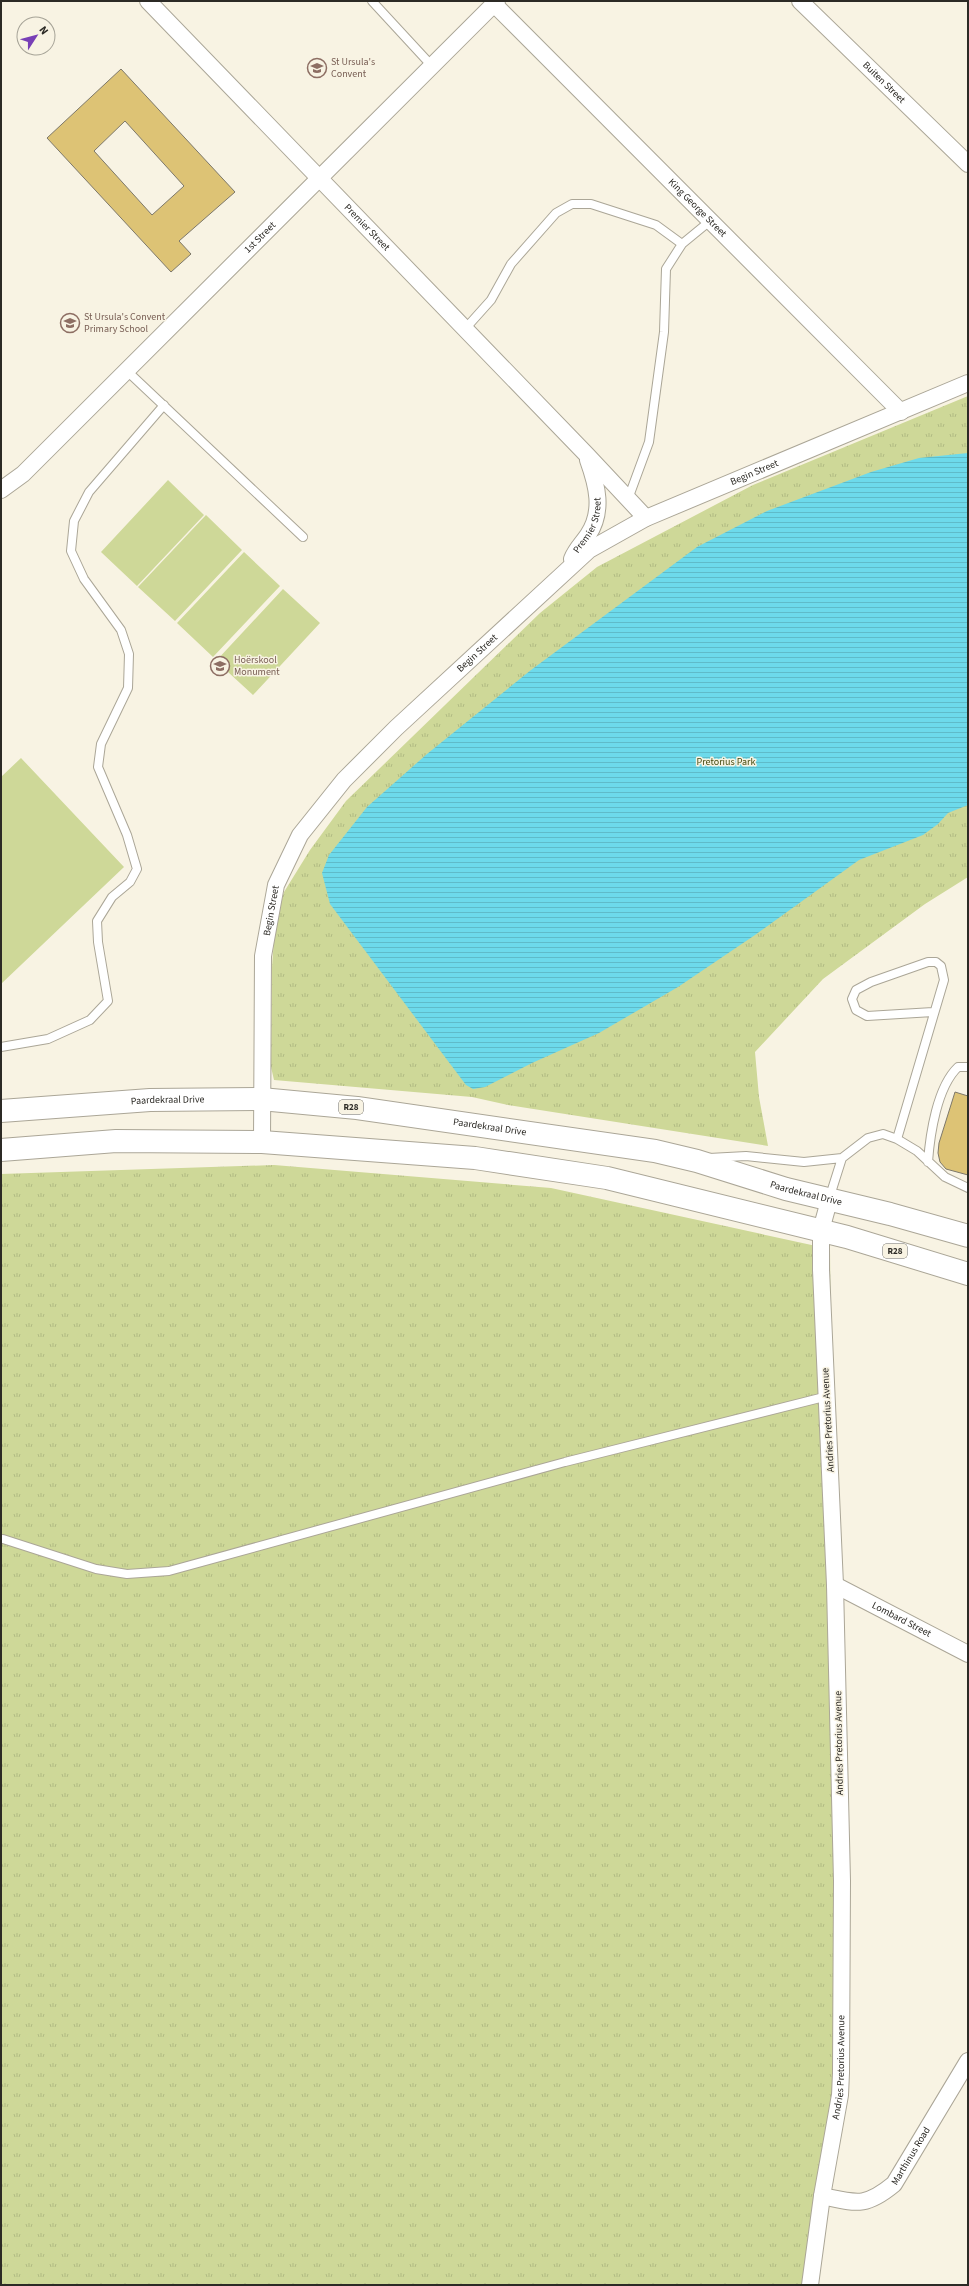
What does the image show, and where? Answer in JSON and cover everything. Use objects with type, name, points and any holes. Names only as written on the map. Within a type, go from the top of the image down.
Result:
[{"type":"main road","name":"Paardekraal Drive","points":[[1,1111],[150,1100],[261,1099],[357,1108],[655,1151],[697,1161],[829,1200],[890,1214],[968,1236]]},
{"type":"main road","name":"R28","points":[[1,1150],[116,1141],[262,1142],[475,1158],[607,1178],[889,1248],[968,1274]]},
{"type":"street","name":"Premier Street","points":[[148,1],[646,518]]},
{"type":"street","name":"Buiten Street","points":[[800,1],[968,164]]},
{"type":"street","name":"1st Street","points":[[1,490],[24,474],[318,178],[495,3]]},
{"type":"street","name":"King George Street","points":[[495,3],[901,412]]},
{"type":"street","name":"Begin Street","points":[[262,1142],[261,1099],[263,956],[276,885],[300,834],[344,780],[396,728],[589,550],[646,518],[968,383]]},
{"type":"street","name":"Premier Street","points":[[568,571],[576,549],[588,535],[597,512],[598,497],[596,482],[586,454]]},
{"type":"street","name":"Andries Pretorius Avenue","points":[[810,2285],[822,2196],[835,2128],[841,2073],[842,1881],[835,1585],[828,1396],[822,1312],[821,1230],[829,1200]]},
{"type":"street","name":"Lombard Street","points":[[835,1585],[968,1654]]},
{"type":"street","name":"Marthinus Road","points":[[822,2196],[853,2202],[869,2201],[879,2196],[894,2184],[968,2061]]},
{"type":"lane","points":[[372,1],[432,66]]},
{"type":"lane","points":[[465,329],[491,300],[512,264],[556,213],[572,204],[591,204],[656,225],[682,244]]},
{"type":"lane","points":[[628,499],[649,442],[664,332],[666,269],[682,244],[710,221]]},
{"type":"lane","points":[[126,370],[303,537]]},
{"type":"lane","points":[[1,1047],[48,1038],[90,1020],[108,1001],[98,942],[97,921],[112,897],[130,882],[137,869],[127,835],[98,767],[101,744],[128,688],[129,654],[121,630],[84,579],[71,550],[74,521],[89,492],[164,406]]},
{"type":"lane","points":[[897,1139],[933,1012],[944,980],[941,966],[936,962],[917,964],[871,982],[856,990],[853,994],[853,1004],[856,1010],[867,1016],[933,1012]]},
{"type":"lane","points":[[928,1162],[933,1119],[951,1074],[958,1067],[968,1067]]},
{"type":"lane","points":[[697,1161],[721,1156],[746,1156],[804,1162],[842,1158],[868,1138],[883,1134],[897,1139],[917,1151],[945,1177],[968,1188]]},
{"type":"lane","points":[[829,1200],[842,1158]]},
{"type":"lane","points":[[2,1539],[96,1568],[127,1574],[169,1571],[566,1462],[828,1396]]},
{"type":"green space","name":"Pretorius Park","points":[[968,396],[968,877],[925,904],[823,979],[755,1052],[759,1097],[768,1146],[508,1105],[472,1097],[274,1080],[271,1067],[272,967],[275,925],[284,892],[310,850],[346,801],[540,613],[597,567],[753,485]]},
{"type":"green space","points":[[168,480],[204,515],[137,586],[101,552]]},
{"type":"green space","points":[[206,515],[242,550],[175,621],[138,587]]},
{"type":"green space","points":[[244,552],[280,586],[213,657],[177,623]]},
{"type":"green space","points":[[283,589],[320,623],[253,695],[216,661]]},
{"type":"green space","points":[[21,758],[124,867],[1,984],[1,777]]},
{"type":"green space","points":[[274,1165],[551,1188],[830,1249],[838,2087],[809,2285],[1,2285],[1,1174]]},
{"type":"water","name":"Pretorius Park","points":[[968,453],[968,805],[948,813],[938,824],[923,835],[859,860],[755,935],[678,987],[599,1033],[532,1063],[485,1087],[473,1089],[466,1085],[330,904],[322,873],[329,855],[367,807],[427,754],[531,670],[697,547],[767,511],[871,472],[919,458]]},
{"type":"building","points":[[121,69],[235,192],[179,241],[191,254],[171,272],[47,138]],"holes":[[[125,121],[184,186],[152,215],[94,151]]]},
{"type":"building","points":[[955,1092],[968,1096],[968,1175],[946,1169],[940,1162],[938,1153],[939,1143]]},
{"type":"place","name":"St Ursula's Convent","points":[[317,68]]},
{"type":"place","name":"St Ursula's Convent Primary School","points":[[70,323]]},
{"type":"place","name":"Hoërskool Monument","points":[[220,666]]}]
